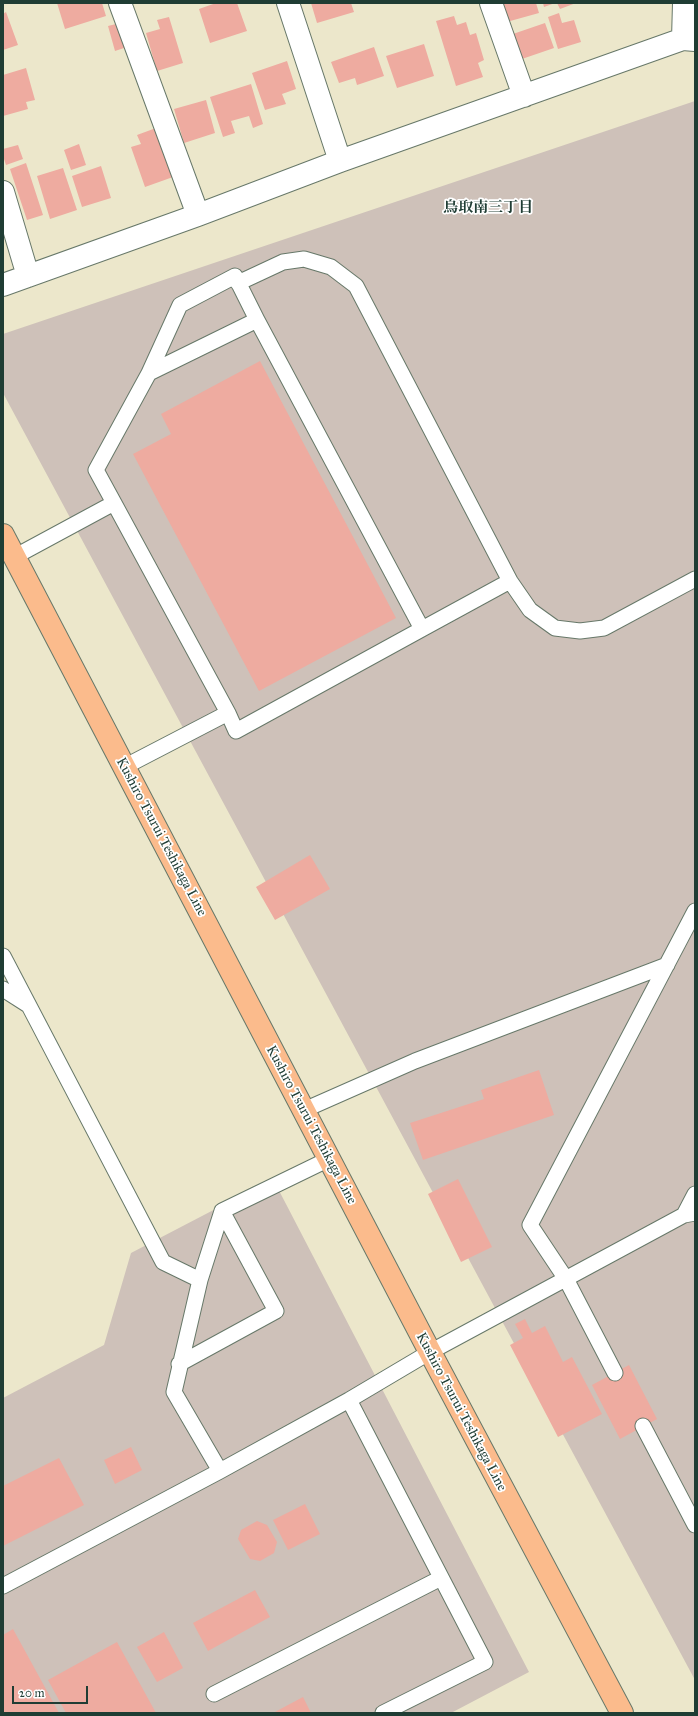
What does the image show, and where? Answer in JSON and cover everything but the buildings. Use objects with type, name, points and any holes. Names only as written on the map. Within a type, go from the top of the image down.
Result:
[{"type":"main road","name":"Kushiro Tsurui Teshikaga Line","points":[[3,535],[430,1352],[622,1713]]},
{"type":"street","points":[[120,3],[198,214]]},
{"type":"street","points":[[288,3],[340,161]]},
{"type":"street","points":[[491,3],[524,96]]},
{"type":"street","points":[[3,285],[340,161],[689,40],[684,3]]},
{"type":"street","points":[[3,192],[28,276]]},
{"type":"lane","points":[[238,283],[283,262],[304,260],[331,267],[356,286],[510,581],[530,610],[555,628],[580,631],[604,628],[695,579]]},
{"type":"lane","points":[[422,629],[235,276],[180,305],[149,373],[96,470],[228,713],[236,731],[510,581]]},
{"type":"lane","points":[[149,373],[257,320]]},
{"type":"lane","points":[[14,556],[114,503]]},
{"type":"lane","points":[[124,767],[228,713]]},
{"type":"lane","points":[[615,1373],[566,1280],[530,1225],[695,911]]},
{"type":"lane","points":[[3,956],[163,1262],[200,1280]]},
{"type":"lane","points":[[304,1110],[415,1061],[666,965]]},
{"type":"lane","points":[[3,988],[29,1005]]},
{"type":"lane","points":[[220,1471],[174,1392],[179,1364],[200,1280],[222,1210],[329,1159]]},
{"type":"lane","points":[[3,1586],[220,1471],[349,1400],[430,1352],[690,1214],[695,1194]]},
{"type":"lane","points":[[179,1364],[276,1311],[222,1210]]},
{"type":"lane","points":[[349,1400],[485,1662],[382,1713]]},
{"type":"lane","points":[[643,1426],[695,1525]]},
{"type":"lane","points":[[214,1694],[441,1578]]},
{"type":"shaded area","points":[[695,101],[695,1680],[3,393],[3,334]]},
{"type":"shaded area","points":[[273,1179],[529,1672],[451,1713],[3,1713],[3,1398],[104,1345],[131,1253]]},
{"type":"district","name":"鳥取南三丁目","points":[[488,208]]}]
